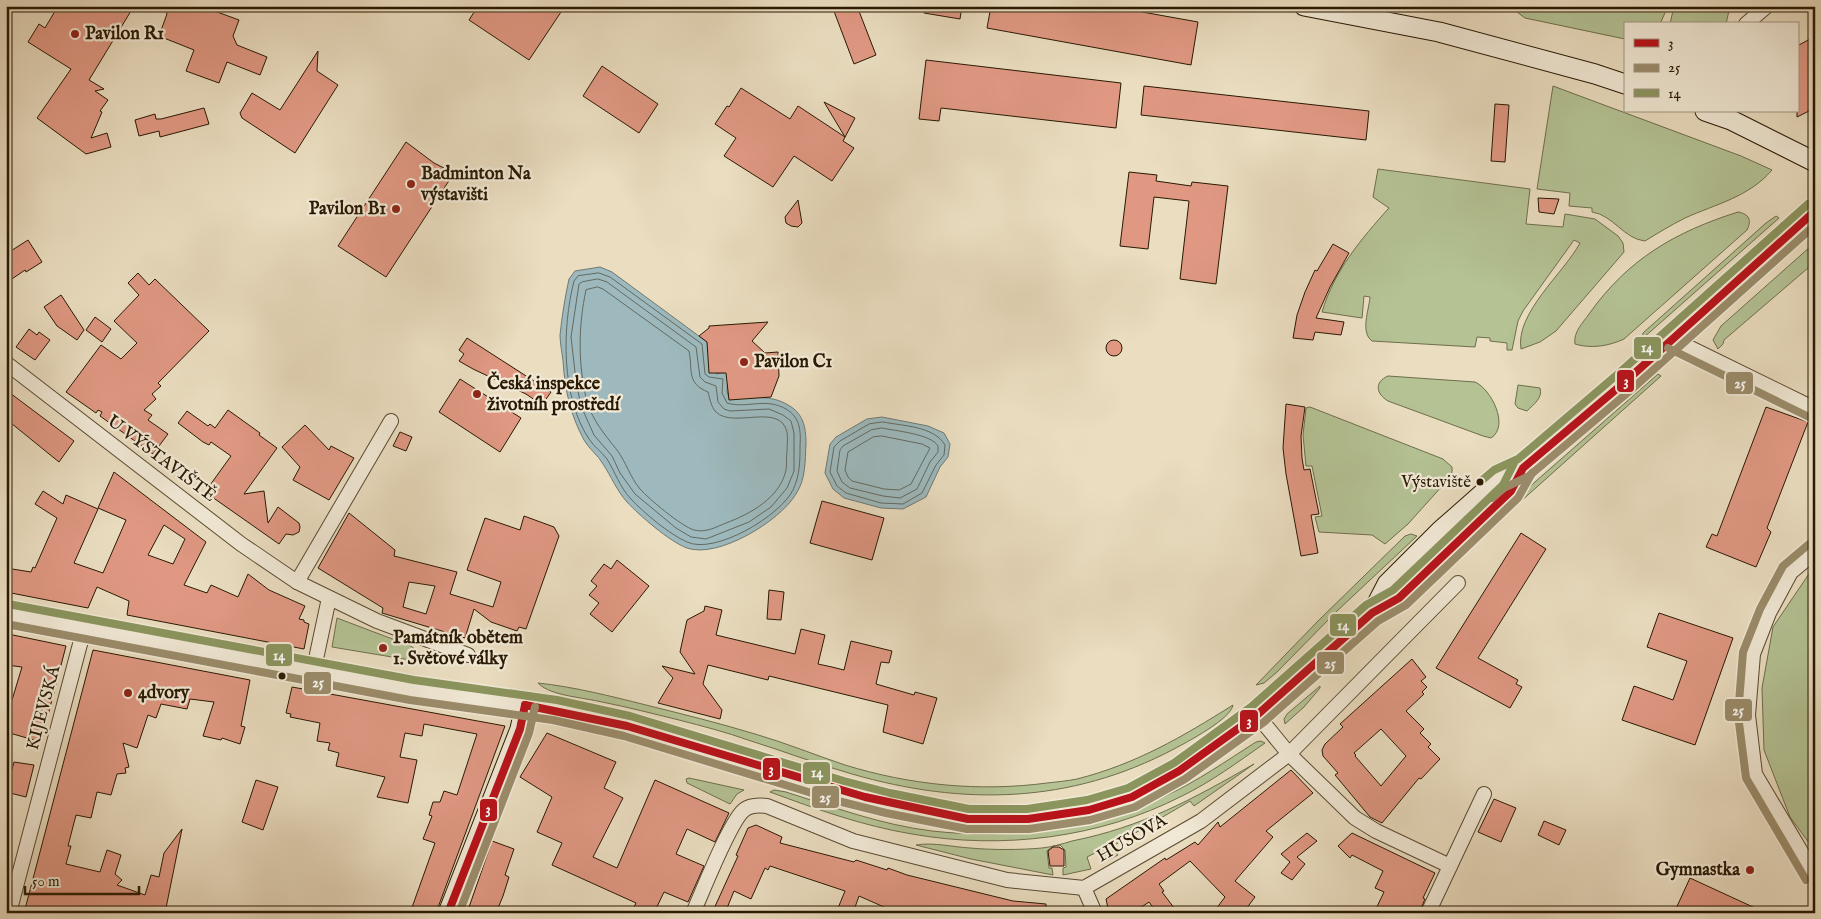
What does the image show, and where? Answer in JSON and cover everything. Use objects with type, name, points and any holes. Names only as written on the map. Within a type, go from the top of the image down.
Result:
[{"type":"street","points":[[1304,6],[1439,32],[1595,74],[1624,84]]},
{"type":"street","points":[[1748,22],[1767,6]]},
{"type":"street","points":[[1710,112],[1729,116],[1815,162]]},
{"type":"street","points":[[6,614],[313,672],[431,693],[525,705],[627,726],[865,797],[968,819],[1028,819],[1089,810],[1132,796],[1179,771],[1257,715],[1372,612],[1399,598],[1511,492],[1523,468],[1626,381],[1815,211]]},
{"type":"street","points":[[1672,339],[1815,409]]},
{"type":"street","name":"U VÝSTAVIŠTĚ","points":[[6,363],[241,544],[296,582],[378,621],[468,655]]},
{"type":"street","points":[[296,582],[391,421]]},
{"type":"street","points":[[1815,552],[1791,572],[1766,621],[1753,654],[1748,715],[1754,774],[1815,875]]},
{"type":"street","name":"HUSOVA","points":[[1084,888],[1201,821],[1289,754],[1458,583]]},
{"type":"street","points":[[313,672],[329,598]]},
{"type":"street","name":"KIJEVSKÁ","points":[[10,913],[84,629]]},
{"type":"street","points":[[448,913],[520,729],[525,705]]},
{"type":"street","points":[[1257,715],[1289,754],[1365,826],[1450,866]]},
{"type":"street","points":[[1428,913],[1484,794]]},
{"type":"street","points":[[694,913],[732,826],[744,810],[755,805],[766,806],[853,841],[1008,880],[1084,888],[1095,913]]},
{"type":"green space","points":[[1509,6],[1668,6],[1661,22],[1624,22],[1624,39],[1525,18]]},
{"type":"green space","points":[[1674,6],[1730,6],[1726,22],[1670,22]]},
{"type":"green space","points":[[1553,86],[1741,156],[1772,170],[1753,187],[1743,193],[1685,218],[1645,241],[1638,239],[1606,218],[1592,212],[1592,208],[1569,206],[1570,193],[1537,189]]},
{"type":"green space","points":[[1378,169],[1530,189],[1526,224],[1563,227],[1565,214],[1595,219],[1618,236],[1623,243],[1624,252],[1556,331],[1540,342],[1521,349],[1521,335],[1525,321],[1542,294],[1573,255],[1580,243],[1574,240],[1523,311],[1518,321],[1512,350],[1507,350],[1507,343],[1490,341],[1490,338],[1477,337],[1475,347],[1372,341],[1366,332],[1370,297],[1364,296],[1362,318],[1322,312],[1341,269],[1368,232],[1389,208],[1373,197]]},
{"type":"green space","points":[[1738,212],[1745,214],[1749,220],[1747,230],[1624,339],[1600,346],[1575,344],[1577,332],[1581,324],[1604,295],[1637,263],[1673,239]]},
{"type":"green space","points":[[1776,216],[1779,218],[1642,339],[1643,333]]},
{"type":"green space","points":[[1810,247],[1815,252],[1815,262],[1724,340],[1718,349],[1713,340],[1721,326]]},
{"type":"green space","points":[[1658,374],[1661,376],[1491,528],[1486,525]]},
{"type":"green space","points":[[1388,376],[1475,382],[1487,392],[1496,408],[1499,425],[1496,432],[1491,438],[1483,436],[1388,401],[1381,395],[1378,388],[1380,381]]},
{"type":"green space","points":[[1518,385],[1540,388],[1539,398],[1527,411],[1518,408],[1515,404]]},
{"type":"green space","points":[[1310,407],[1443,459],[1452,467],[1452,475],[1408,524],[1385,544],[1372,535],[1319,532],[1315,517],[1322,516],[1312,466],[1306,466],[1303,435],[1306,408]]},
{"type":"green space","points":[[1411,534],[1417,536],[1337,611],[1277,672],[1264,683],[1256,685],[1405,536]]},
{"type":"green space","points":[[1815,565],[1815,851],[1790,817],[1764,750],[1762,688],[1773,627]]},
{"type":"green space","points":[[337,618],[411,646],[418,652],[422,662],[332,647]]},
{"type":"green space","points":[[538,683],[592,692],[714,722],[845,765],[894,778],[970,787],[1021,786],[1077,779],[1099,773],[1158,748],[1233,705],[1225,717],[1208,730],[1174,749],[1135,767],[1095,781],[1056,790],[1016,794],[975,795],[893,784],[852,774],[723,732],[631,708],[563,695],[547,689]]},
{"type":"green space","points":[[1320,686],[1304,707],[1285,724],[1284,719],[1287,714]]},
{"type":"green space","points":[[1261,741],[1265,743],[1214,778],[1182,796],[1118,822],[1050,837],[981,841],[946,839],[912,834],[858,822],[770,792],[774,790],[786,792],[858,815],[932,831],[991,834],[1051,829],[1109,816],[1165,796],[1189,784],[1256,742]]},
{"type":"green space","points":[[1254,764],[1194,806],[1190,801],[1113,846],[1118,855],[1108,860],[1101,850],[1087,857],[1091,869],[1063,875],[1063,868],[1066,867],[1065,850],[1060,845],[1055,846],[1144,820],[1210,789]]},
{"type":"green space","points":[[689,778],[744,790],[737,794],[730,804],[687,783],[686,779]]},
{"type":"green space","points":[[936,844],[979,849],[1033,849],[1053,846],[1047,851],[1049,868],[1052,868],[1053,875],[971,859],[916,845]]},
{"type":"water","points":[[600,267],[612,272],[707,342],[716,374],[728,372],[727,391],[729,399],[774,399],[793,408],[800,416],[803,421],[806,443],[802,482],[788,505],[763,526],[731,543],[715,548],[700,550],[680,545],[655,528],[623,498],[601,461],[584,440],[569,402],[560,335],[569,279],[575,271]]},
{"type":"water","points":[[882,417],[928,426],[944,433],[950,444],[948,457],[940,467],[926,497],[903,509],[881,508],[844,498],[833,489],[825,473],[830,444],[836,437],[867,419]]},
{"type":"building","points":[[58,6],[134,6],[89,80],[104,89],[95,91],[108,100],[100,111],[102,112],[91,138],[107,133],[111,147],[86,154],[37,118],[71,69],[28,42],[39,24],[45,28]]},
{"type":"building","points":[[163,6],[201,6],[239,20],[233,36],[237,45],[267,57],[260,75],[227,62],[219,83],[186,71],[194,50],[159,36],[167,14]]},
{"type":"building","points":[[478,6],[565,6],[529,60],[469,20]]},
{"type":"building","points":[[832,6],[857,6],[876,55],[854,64]]},
{"type":"building","points":[[924,6],[962,6],[960,19],[924,13]]},
{"type":"building","points":[[991,6],[1109,6],[1198,22],[1191,65],[987,28]]},
{"type":"building","points":[[1810,39],[1815,48],[1815,108],[1797,117],[1798,112],[1798,45]]},
{"type":"building","points":[[318,51],[317,71],[338,85],[295,153],[242,118],[240,113],[252,93],[280,110]]},
{"type":"building","points":[[926,60],[1121,83],[1116,128],[941,108],[939,121],[919,119]]},
{"type":"building","points":[[602,66],[658,104],[639,133],[583,96]]},
{"type":"building","points":[[1144,86],[1369,111],[1366,140],[1141,115]]},
{"type":"building","points":[[741,88],[790,119],[798,106],[845,137],[824,102],[855,118],[843,141],[854,148],[832,181],[794,156],[773,187],[724,156],[736,138],[715,124]]},
{"type":"building","points":[[1495,104],[1509,105],[1505,162],[1491,161]]},
{"type":"building","points":[[204,108],[209,124],[160,137],[159,131],[139,136],[135,120],[155,114],[156,119],[161,119]]},
{"type":"building","name":"Pavilon B1","points":[[406,142],[434,163],[454,173],[386,277],[338,246]]},
{"type":"building","points":[[1129,172],[1157,175],[1156,181],[1191,186],[1192,182],[1228,186],[1216,284],[1180,279],[1189,201],[1154,197],[1148,249],[1120,246]]},
{"type":"building","points":[[1538,198],[1559,199],[1554,214],[1539,212]]},
{"type":"building","points":[[798,200],[802,223],[798,227],[786,223],[785,217]]},
{"type":"building","points":[[28,240],[42,262],[26,272],[25,270],[6,283],[6,254]]},
{"type":"building","points":[[1333,244],[1349,253],[1330,287],[1316,318],[1344,322],[1341,335],[1315,332],[1313,340],[1293,338],[1297,315],[1305,292],[1315,270],[1317,271]]},
{"type":"building","points":[[138,273],[149,285],[155,279],[209,331],[158,383],[161,386],[152,394],[156,399],[144,410],[152,415],[148,420],[168,434],[153,454],[100,416],[102,412],[98,410],[96,413],[66,392],[101,345],[121,359],[137,343],[114,321],[139,295],[128,283]]},
{"type":"building","points":[[61,295],[84,330],[77,340],[57,326],[44,307]]},
{"type":"building","points":[[95,317],[111,329],[102,342],[86,330]]},
{"type":"building","name":"Pavilon C1","points":[[768,322],[752,341],[765,353],[778,352],[779,376],[771,397],[729,400],[726,373],[709,373],[707,342],[699,336],[709,326]]},
{"type":"building","points":[[29,329],[37,335],[39,332],[50,340],[35,360],[16,347]]},
{"type":"building","points":[[467,338],[551,392],[542,405],[526,394],[459,361],[464,354],[459,350]]},
{"type":"building","points":[[1114,340],[1122,348],[1114,356],[1106,348]]},
{"type":"building","points":[[460,379],[521,418],[500,452],[439,412]]},
{"type":"building","points":[[6,390],[74,441],[59,462],[6,419]]},
{"type":"building","points":[[1286,404],[1305,407],[1301,436],[1302,458],[1304,470],[1310,469],[1319,514],[1311,515],[1318,553],[1301,556],[1283,448]]},
{"type":"building","points":[[1766,407],[1808,422],[1767,528],[1771,532],[1756,567],[1706,547],[1712,534],[1717,536]]},
{"type":"building","points":[[228,410],[277,448],[244,494],[264,491],[268,523],[278,507],[299,523],[299,532],[293,535],[286,534],[279,544],[205,492],[231,456],[211,442],[209,445],[203,442],[178,423],[187,411],[208,426],[210,424],[215,428]]},
{"type":"building","points":[[305,425],[329,450],[331,446],[354,458],[329,500],[293,480],[300,467],[282,447]]},
{"type":"building","points":[[400,432],[412,437],[406,451],[393,446]]},
{"type":"building","points":[[114,472],[206,542],[184,585],[207,593],[211,585],[238,597],[248,574],[269,590],[305,606],[299,619],[309,624],[304,649],[127,615],[129,601],[97,587],[88,608],[6,592],[6,568],[31,572],[33,567],[35,568],[57,518],[35,504],[43,491],[63,504],[66,495],[98,509],[74,563],[103,573],[126,520],[98,508]],"holes":[[[164,525],[185,539],[173,564],[148,555]]]},
{"type":"building","points":[[822,501],[884,518],[872,560],[810,543]]},
{"type":"building","points":[[349,513],[395,550],[394,556],[457,572],[450,594],[493,607],[501,582],[467,570],[485,518],[520,530],[524,516],[554,527],[559,536],[526,629],[519,627],[517,631],[491,622],[474,609],[465,638],[382,613],[383,608],[318,568]],"holes":[[[409,582],[435,586],[426,614],[403,607]]]},
{"type":"building","points":[[1521,533],[1546,549],[1478,658],[1518,680],[1516,684],[1522,687],[1510,708],[1436,668]]},
{"type":"building","points":[[617,560],[649,586],[612,632],[590,614],[599,603],[589,595],[597,586],[591,581],[604,564],[611,569]]},
{"type":"building","points":[[769,590],[784,592],[781,620],[767,619]]},
{"type":"building","points":[[705,606],[722,610],[716,635],[795,654],[801,629],[825,635],[818,664],[844,670],[851,641],[892,651],[889,663],[881,662],[876,684],[914,695],[915,692],[937,698],[923,744],[883,732],[888,705],[769,676],[768,680],[708,665],[703,684],[722,710],[720,719],[658,703],[673,678],[662,666],[695,674],[680,652],[687,620],[704,611]]},
{"type":"building","points":[[1659,613],[1733,638],[1695,745],[1622,720],[1634,686],[1673,700],[1687,661],[1647,647]]},
{"type":"building","points":[[8,634],[66,646],[41,742],[6,732],[6,698],[12,700],[22,667],[6,665]]},
{"type":"building","points":[[93,650],[250,680],[241,726],[245,727],[240,744],[222,738],[221,740],[203,736],[214,702],[190,699],[187,709],[161,704],[156,718],[148,715],[137,748],[123,743],[129,767],[125,768],[126,773],[117,774],[111,795],[97,792],[91,818],[76,815],[68,846],[71,846],[66,864],[100,872],[107,850],[121,855],[115,874],[122,880],[117,885],[145,895],[151,875],[159,877],[164,853],[182,829],[165,913],[24,913]]},
{"type":"building","points":[[1412,659],[1426,677],[1421,681],[1427,687],[1422,692],[1424,694],[1406,711],[1424,729],[1420,733],[1431,744],[1428,747],[1440,759],[1421,779],[1419,778],[1382,823],[1370,817],[1335,775],[1338,773],[1323,756],[1322,750],[1325,744],[1343,727],[1340,724]],"holes":[[[1381,729],[1406,756],[1381,786],[1354,753]]]},
{"type":"building","points":[[292,687],[505,726],[436,913],[410,913],[435,843],[423,839],[432,816],[429,815],[433,802],[440,802],[444,791],[457,795],[477,734],[424,724],[422,736],[405,733],[400,757],[417,760],[408,803],[377,797],[385,777],[336,766],[339,753],[328,750],[330,743],[317,741],[320,723],[290,717],[291,714],[286,713]]},
{"type":"building","points":[[547,733],[616,762],[604,788],[623,798],[593,857],[617,868],[655,780],[729,813],[715,842],[687,829],[676,854],[704,866],[688,902],[664,892],[654,913],[631,913],[636,903],[552,865],[562,843],[537,832],[552,797],[520,777]]},
{"type":"building","points":[[14,762],[34,765],[26,797],[6,792]]},
{"type":"building","points":[[1291,770],[1313,793],[1266,831],[1273,837],[1235,881],[1255,897],[1243,913],[1213,913],[1225,897],[1190,861],[1159,884],[1164,891],[1162,892],[1178,913],[1157,913],[1149,902],[1137,910],[1125,908],[1119,913],[1109,913],[1106,899],[1165,858],[1166,860],[1195,842],[1198,845],[1218,822],[1220,827]]},
{"type":"building","points":[[256,780],[278,787],[263,830],[242,822]]},
{"type":"building","points":[[1494,799],[1516,808],[1501,842],[1478,832]]},
{"type":"building","points":[[1544,821],[1566,830],[1559,845],[1538,835]]},
{"type":"building","points":[[756,825],[782,837],[780,843],[854,862],[856,860],[887,870],[888,868],[907,875],[1013,901],[1046,904],[1046,913],[881,913],[884,907],[859,896],[853,913],[836,913],[845,891],[770,866],[768,870],[765,868],[751,899],[734,891],[725,913],[712,913],[738,856],[736,855],[748,828]]},
{"type":"building","points":[[1307,833],[1317,841],[1297,857],[1305,864],[1292,880],[1281,873],[1290,862],[1281,854]]},
{"type":"building","points":[[1352,833],[1435,873],[1423,898],[1425,899],[1419,913],[1374,913],[1384,892],[1375,888],[1383,871],[1352,855],[1350,858],[1338,846]]},
{"type":"building","points":[[492,841],[514,849],[505,875],[509,877],[503,896],[496,913],[467,913]]},
{"type":"building","points":[[1053,847],[1059,847],[1064,850],[1064,866],[1050,866],[1048,851]]},
{"type":"building","points":[[1690,878],[1766,913],[1674,913]]},
{"type":"transit line","name":"14","points":[[1480,482],[1494,470],[1518,459],[1619,373],[1808,204]]},
{"type":"transit line","name":"3","points":[[525,705],[627,726],[865,797],[968,819],[1028,819],[1089,810],[1132,797],[1179,771],[1257,715],[1372,613],[1399,598],[1511,491],[1523,468],[1626,381],[1815,211]]},
{"type":"transit line","name":"25","points":[[1492,498],[1504,488],[1529,476],[1632,389],[1815,225]]},
{"type":"transit line","name":"25","points":[[1668,348],[1811,418]]},
{"type":"transit line","name":"14","points":[[8,604],[414,680],[557,700],[630,716],[844,781],[890,793],[969,809],[1027,809],[1087,800],[1128,788],[1174,763],[1251,707],[1366,605],[1393,590],[1503,485],[1514,463]]},
{"type":"transit line","name":"25","points":[[6,624],[410,700],[553,720],[624,736],[838,801],[886,813],[967,829],[1029,829],[1090,820],[1135,807],[1185,779],[1264,722],[1378,621],[1406,605],[1518,498],[1532,473]]},
{"type":"transit line","name":"25","points":[[1806,880],[1746,778],[1738,715],[1743,652],[1760,609],[1783,566],[1809,544]]},
{"type":"transit line","name":"3","points":[[448,913],[520,729],[525,705]]},
{"type":"transit line","name":"25","points":[[459,913],[529,733],[535,707]]},
{"type":"place","name":"Pavilon R1","points":[[75,34]]},
{"type":"place","name":"Badminton Na výstavišti","points":[[411,184]]},
{"type":"place","name":"Pavilon B1","points":[[396,209]]},
{"type":"place","name":"Pavilon C1","points":[[744,362]]},
{"type":"place","name":"Česká inspekce životníh prostředí","points":[[477,394]]},
{"type":"place","name":"Výstaviště","points":[[1480,482]]},
{"type":"place","name":"Památník obětem 1. Světové války","points":[[383,648]]},
{"type":"place","name":"4dvory","points":[[128,693]]},
{"type":"place","name":"Gymnastka","points":[[1750,870]]}]
